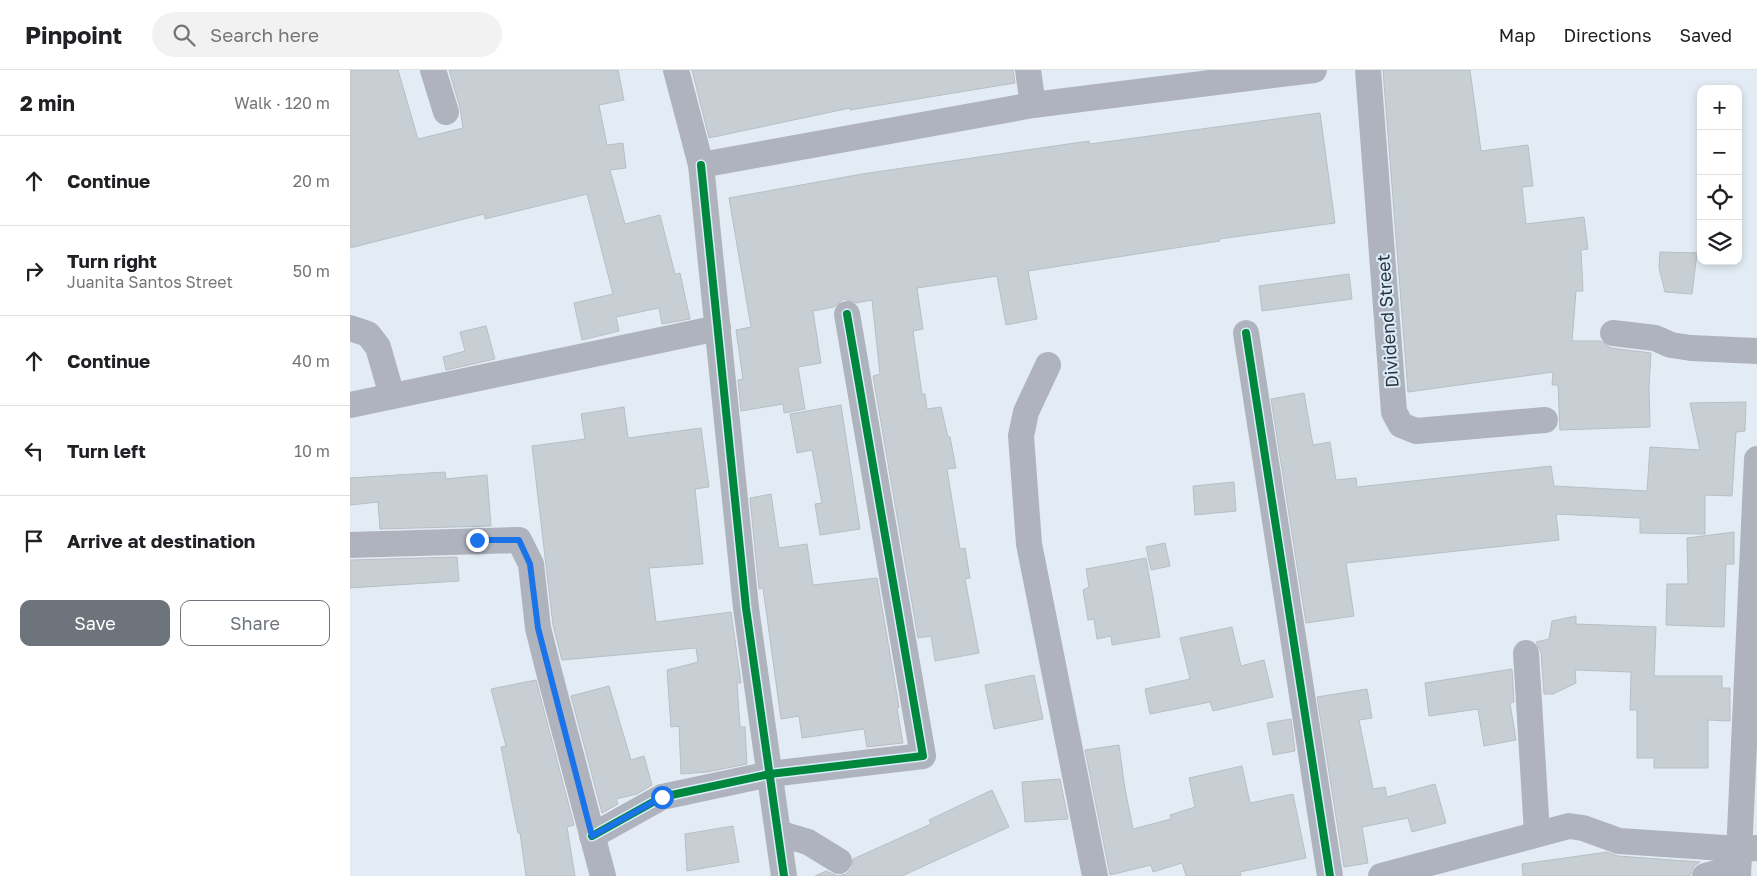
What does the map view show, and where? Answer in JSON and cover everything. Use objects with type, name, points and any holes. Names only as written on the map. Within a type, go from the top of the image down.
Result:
[{"type":"street","points":[[433,70],[446,112]]},
{"type":"street","points":[[676,70],[701,165],[746,608],[784,876]]},
{"type":"street","points":[[1028,70],[1033,105]]},
{"type":"street","points":[[701,165],[1033,105],[1314,70]]},
{"type":"street","name":"Dividend Street","points":[[1368,70],[1394,412],[1401,425],[1416,430],[1545,420]]},
{"type":"street","points":[[592,836],[662,797],[770,774],[923,756],[846,314]]},
{"type":"street","points":[[350,328],[368,334],[378,347],[392,396]]},
{"type":"street","points":[[350,405],[718,328]]},
{"type":"street","points":[[1246,333],[1330,876]]},
{"type":"street","points":[[1612,333],[1655,338],[1672,345],[1691,348],[1757,351]]},
{"type":"street","points":[[1048,365],[1026,412],[1021,436],[1029,544],[1094,876]]},
{"type":"street","points":[[1743,860],[1757,459]]},
{"type":"street","points":[[350,545],[519,540],[530,564],[538,628],[603,876]]},
{"type":"street","points":[[1526,653],[1537,834]]},
{"type":"street","points":[[1381,876],[1569,826],[1583,828],[1619,841],[1743,860]]},
{"type":"street","points":[[778,833],[808,842],[839,861]]},
{"type":"street","points":[[1705,876],[1743,860]]},
{"type":"building","points":[[350,70],[398,70],[418,139],[463,128],[460,108],[449,70],[618,70],[624,100],[599,105],[607,145],[623,143],[626,168],[610,170],[625,224],[660,215],[675,274],[680,273],[690,319],[662,324],[659,308],[616,317],[619,331],[582,340],[574,303],[613,294],[587,194],[485,219],[484,214],[350,248]]},
{"type":"building","points":[[692,70],[1013,70],[1015,83],[850,110],[850,108],[709,138]]},
{"type":"building","points":[[1383,70],[1470,70],[1481,151],[1528,145],[1533,186],[1522,187],[1526,224],[1584,217],[1588,249],[1581,250],[1583,291],[1576,291],[1572,341],[1601,341],[1611,348],[1651,353],[1649,387],[1650,427],[1560,430],[1558,385],[1552,385],[1553,372],[1408,392]]},
{"type":"building","points":[[1320,113],[1335,223],[1219,239],[1220,241],[1028,271],[1037,319],[1006,325],[997,276],[917,288],[923,329],[913,331],[922,394],[925,394],[927,409],[941,407],[948,437],[950,437],[956,468],[947,469],[960,549],[965,548],[970,578],[965,579],[979,653],[935,661],[931,636],[918,638],[873,376],[880,374],[872,300],[856,303],[844,299],[834,307],[813,311],[821,363],[798,367],[805,409],[784,413],[783,404],[741,411],[738,380],[743,379],[736,330],[751,327],[729,198],[862,174],[1089,141],[1090,144]]},
{"type":"building","points":[[1660,252],[1697,253],[1692,294],[1665,292],[1659,268]]},
{"type":"building","points":[[1349,274],[1352,299],[1262,311],[1259,286]]},
{"type":"building","points":[[486,326],[495,359],[446,370],[443,357],[465,351],[460,332]]},
{"type":"building","points":[[1304,393],[1313,445],[1330,442],[1336,480],[1356,478],[1357,487],[1551,466],[1554,486],[1647,491],[1650,447],[1700,450],[1690,403],[1746,402],[1745,431],[1736,432],[1732,496],[1705,495],[1705,534],[1640,533],[1640,518],[1556,514],[1559,540],[1346,563],[1354,616],[1306,623],[1271,399]]},
{"type":"building","points":[[841,405],[860,529],[820,535],[815,504],[822,503],[812,450],[797,453],[790,414]]},
{"type":"building","points":[[624,407],[628,438],[701,428],[709,487],[695,489],[703,564],[649,568],[656,622],[731,612],[741,683],[737,683],[740,727],[745,727],[747,764],[707,772],[681,774],[679,726],[671,727],[667,670],[698,662],[696,648],[562,660],[553,625],[532,446],[585,439],[581,414]]},
{"type":"building","points":[[445,472],[446,479],[487,475],[491,526],[380,529],[378,502],[350,505],[350,478]]},
{"type":"building","points":[[1234,482],[1236,511],[1195,515],[1193,486]]},
{"type":"building","points":[[771,494],[779,548],[807,544],[813,585],[877,578],[899,707],[897,708],[903,743],[867,747],[864,729],[802,738],[799,716],[781,719],[763,588],[759,589],[750,498]]},
{"type":"building","points":[[1734,532],[1734,564],[1726,564],[1724,627],[1666,625],[1667,584],[1688,584],[1687,538]]},
{"type":"building","points":[[1165,543],[1170,566],[1151,570],[1146,547]]},
{"type":"building","points":[[457,557],[459,581],[350,588],[350,560]]},
{"type":"building","points":[[1146,558],[1160,637],[1112,645],[1111,636],[1097,639],[1094,619],[1088,620],[1083,590],[1089,587],[1086,569]]},
{"type":"building","points":[[1576,616],[1576,624],[1656,627],[1654,676],[1722,676],[1722,688],[1730,688],[1730,721],[1708,720],[1708,768],[1654,768],[1654,758],[1637,758],[1637,710],[1630,710],[1631,672],[1575,670],[1576,683],[1553,694],[1544,694],[1541,652],[1536,642],[1549,639],[1552,621]]},
{"type":"building","points":[[1232,627],[1241,666],[1264,660],[1273,697],[1213,711],[1210,702],[1150,714],[1145,689],[1190,679],[1180,638]]},
{"type":"building","points":[[1512,669],[1514,702],[1510,703],[1516,740],[1484,746],[1478,709],[1429,716],[1425,683]]},
{"type":"building","points":[[1034,675],[1043,719],[994,729],[985,685]]},
{"type":"building","points":[[536,680],[574,825],[567,827],[575,876],[526,876],[520,833],[518,833],[501,747],[506,746],[491,689]]},
{"type":"building","points":[[609,686],[631,760],[644,756],[652,785],[637,794],[616,799],[618,804],[602,813],[571,696]]},
{"type":"building","points":[[1367,689],[1372,718],[1359,720],[1373,789],[1385,787],[1387,797],[1435,784],[1446,823],[1412,832],[1408,818],[1362,827],[1368,863],[1344,867],[1317,697]]},
{"type":"building","points":[[1291,719],[1295,751],[1273,755],[1267,723]]},
{"type":"building","points":[[1119,745],[1133,829],[1171,819],[1170,815],[1195,807],[1189,778],[1242,766],[1250,803],[1293,794],[1306,858],[1240,872],[1241,876],[1186,876],[1182,863],[1153,872],[1151,865],[1110,875],[1085,750]]},
{"type":"building","points":[[1060,779],[1068,819],[1025,822],[1022,782]]},
{"type":"building","points":[[992,790],[1009,827],[902,876],[838,876],[846,874],[852,868],[853,859],[931,824],[929,820]]},
{"type":"building","points":[[733,826],[739,862],[687,871],[685,834]]},
{"type":"building","points":[[1607,852],[1618,856],[1700,862],[1694,866],[1690,876],[1523,876],[1522,864]]},
{"type":"building","points":[[826,871],[838,876],[815,876]]},
{"type":"cycle path","points":[[701,165],[746,608],[784,876]]},
{"type":"cycle path","points":[[592,836],[662,797],[770,774],[923,756],[847,314]]},
{"type":"cycle path","points":[[1246,333],[1330,876]]},
{"type":"route","points":[[477,540],[519,540],[530,564],[538,628],[592,836],[662,797]]}]
